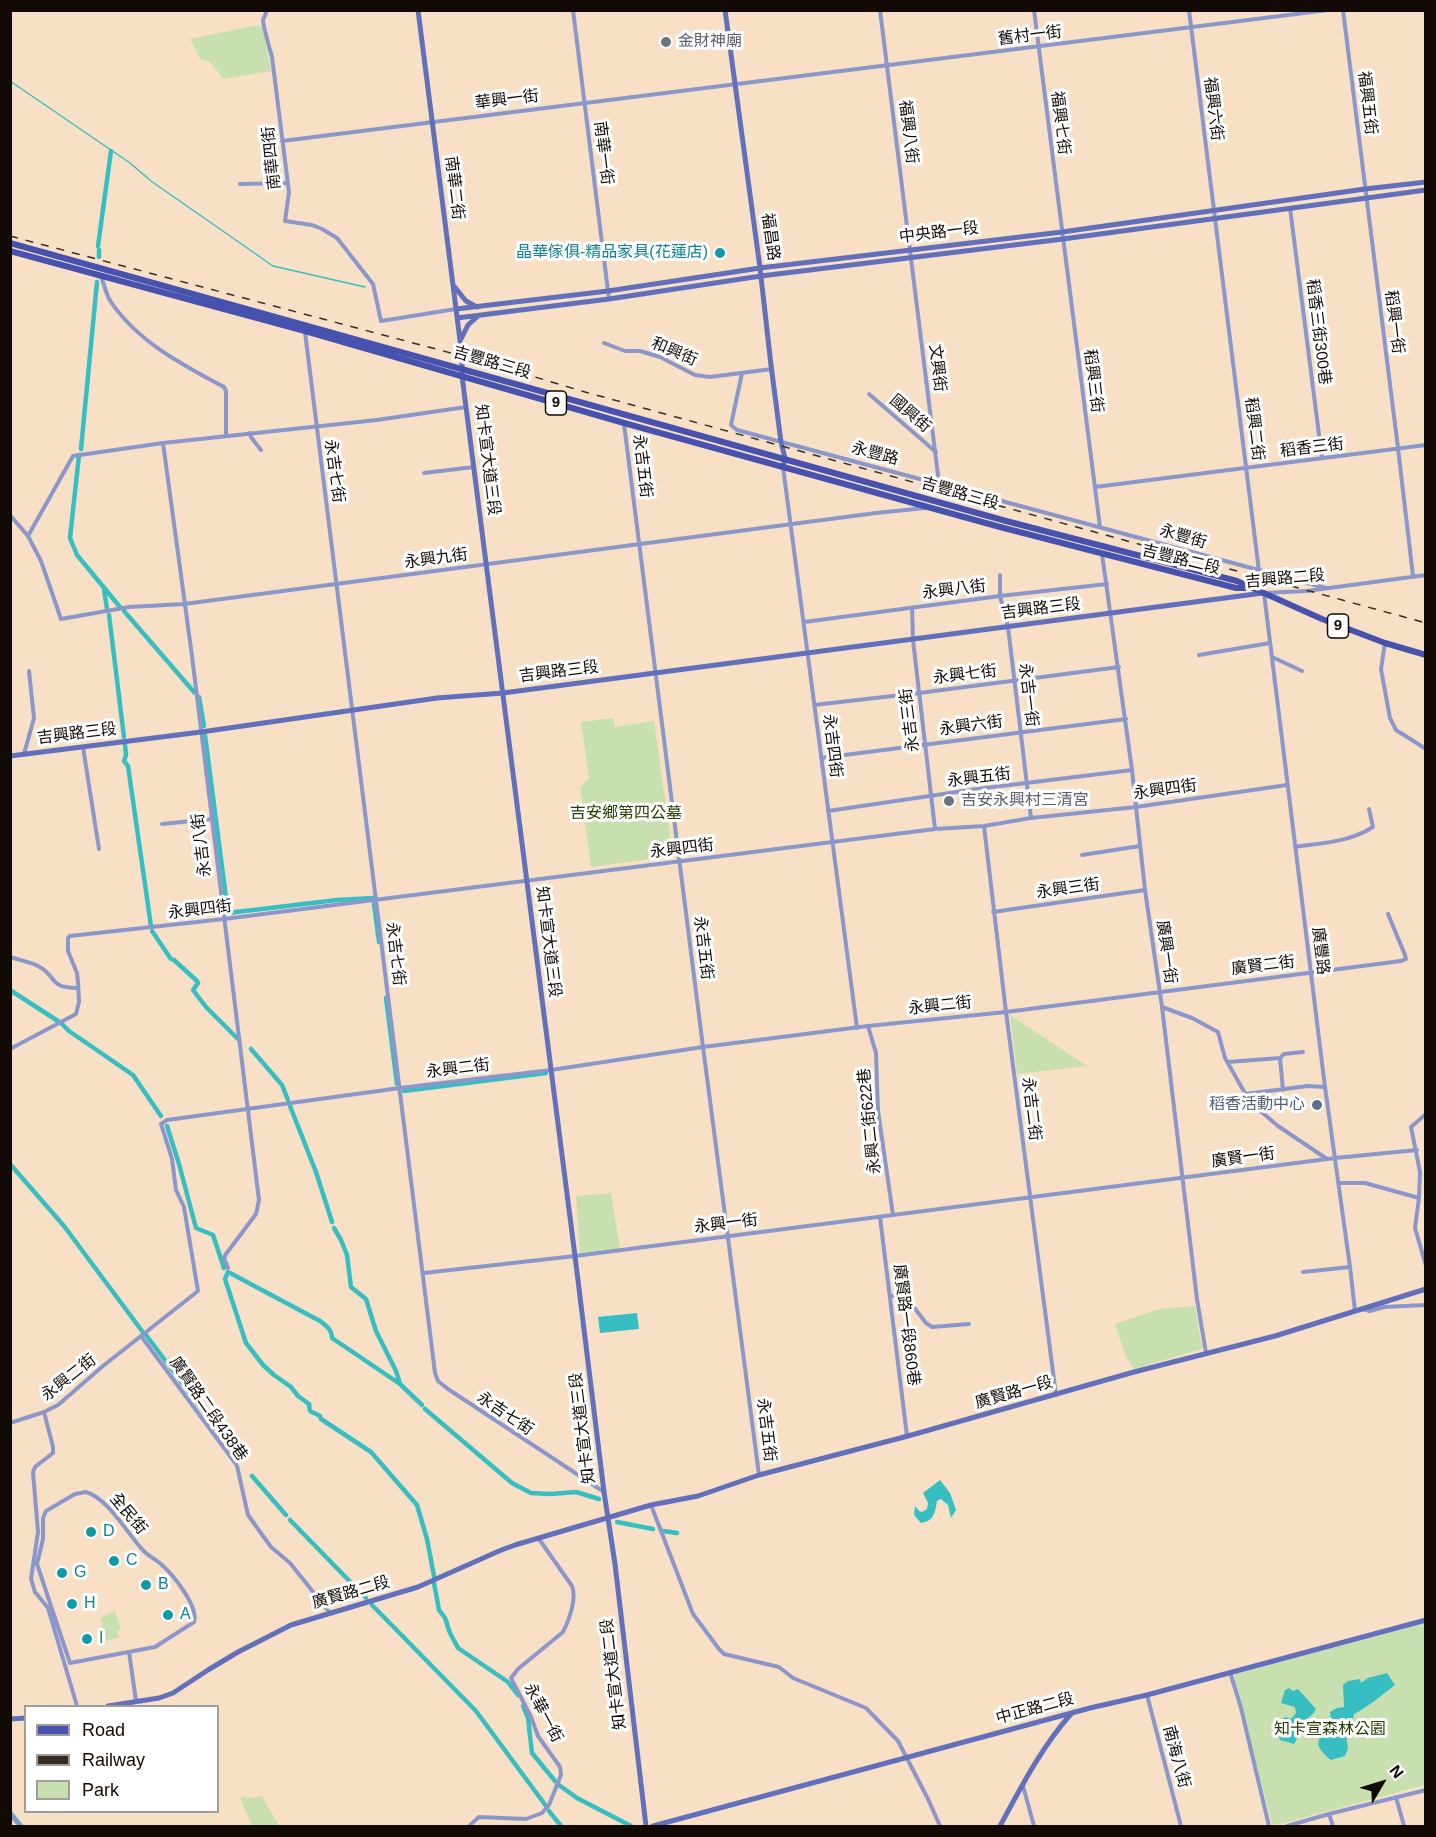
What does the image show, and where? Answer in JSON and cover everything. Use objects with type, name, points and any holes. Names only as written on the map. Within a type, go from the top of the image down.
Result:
[{"type":"main road","name":"吉豐路三段","points":[[10,243],[462,372],[624,423],[1102,554]]},
{"type":"main road","name":"吉豐路三段","points":[[10,251],[785,458],[1006,521],[1106,545]]},
{"type":"main road","points":[[116,272],[116,280]]},
{"type":"main road","name":"吉豐路二段","points":[[1106,545],[1237,581],[1312,615],[1385,644],[1425,655]]},
{"type":"main road","name":"吉豐路二段","points":[[1102,554],[1236,588],[1254,588]]},
{"type":"street","name":"南華四街","points":[[267,10],[263,20],[272,57],[289,192],[285,221],[312,225],[337,238],[373,284],[381,321],[456,309]]},
{"type":"street","name":"南華二街","points":[[418,10],[460,340],[462,372]]},
{"type":"street","name":"南華一街","points":[[573,10],[609,298]]},
{"type":"street","name":"福昌路","points":[[725,10],[785,458],[783,467]]},
{"type":"street","name":"福興八街","points":[[880,10],[911,253]]},
{"type":"street","name":"福興七街","points":[[1034,10],[1063,239]]},
{"type":"street","name":"福興六街","points":[[1189,10],[1215,219]]},
{"type":"street","name":"舊村一街","points":[[734,83],[1328,10]]},
{"type":"street","name":"福興五街","points":[[1343,10],[1366,198]]},
{"type":"street","name":"華興一街","points":[[282,141],[734,83]]},
{"type":"street","name":"中央路一段","points":[[457,318],[1425,182]]},
{"type":"street","points":[[240,184],[288,183]]},
{"type":"street","name":"中央路一段","points":[[456,309],[608,291],[760,268],[1063,239],[1425,190]]},
{"type":"street","name":"稻興一街","points":[[1366,198],[1398,448]]},
{"type":"street","name":"稻香三街300巷","points":[[1290,208],[1322,458]]},
{"type":"street","name":"稻興二街","points":[[1215,219],[1259,571]]},
{"type":"street","name":"稻興三街","points":[[1063,239],[1100,527]]},
{"type":"street","name":"文興街","points":[[911,253],[939,483]]},
{"type":"street","points":[[102,276],[110,301],[133,327],[171,358],[224,387],[226,391],[226,436]]},
{"type":"street","points":[[453,285],[466,301],[478,308]]},
{"type":"street","points":[[460,340],[468,325],[478,316]]},
{"type":"street","name":"永吉七街","points":[[305,331],[435,1373],[438,1381],[487,1416],[604,1492]]},
{"type":"street","name":"和興街","points":[[604,343],[625,351],[640,351],[660,357],[695,375],[710,377],[772,369]]},
{"type":"street","name":"知卡宣大道三段","points":[[462,372],[609,1519]]},
{"type":"street","name":"永豐路","points":[[742,373],[731,425],[737,430],[1100,527]]},
{"type":"street","name":"國興街","points":[[869,394],[936,452]]},
{"type":"street","points":[[28,536],[73,456],[467,407]]},
{"type":"street","name":"永吉五街","points":[[624,423],[759,1475]]},
{"type":"street","points":[[249,433],[261,450]]},
{"type":"street","name":"永吉八街","points":[[163,443],[258,1200],[256,1214],[224,1258],[228,1268]]},
{"type":"street","name":"稻香三街","points":[[1095,487],[1425,445]]},
{"type":"street","points":[[1398,448],[1413,576]]},
{"type":"street","points":[[423,473],[474,467]]},
{"type":"street","name":"永吉四街","points":[[783,467],[856,1028]]},
{"type":"street","name":"永興九街","points":[[10,515],[28,536],[41,561],[61,619],[129,607],[184,604],[338,585],[876,513],[929,508]]},
{"type":"street","name":"永豐街","points":[[1100,527],[1259,571]]},
{"type":"street","name":"廣興一街","points":[[1102,554],[1126,719],[1145,890],[1206,1354]]},
{"type":"street","points":[[1259,571],[1329,589]]},
{"type":"street","name":"永吉一街","points":[[1000,575],[1000,596],[1008,627],[1031,818]]},
{"type":"street","name":"吉興路二段","points":[[1111,614],[1264,593],[1329,589],[1425,575]]},
{"type":"street","name":"永興八街","points":[[804,622],[1107,584]]},
{"type":"street","name":"廣豐路","points":[[1264,593],[1325,1087],[1358,1310]]},
{"type":"street","name":"永吉三街","points":[[912,608],[913,640],[935,829]]},
{"type":"street","name":"吉興路三段","points":[[10,756],[201,732],[436,698],[503,693],[1111,614]]},
{"type":"street","points":[[1199,655],[1270,644]]},
{"type":"street","points":[[1385,644],[1380,669],[1390,718],[1396,729],[1425,749]]},
{"type":"street","points":[[1272,657],[1302,671]]},
{"type":"street","name":"永興七街","points":[[814,705],[1119,667]]},
{"type":"street","points":[[24,754],[34,718],[29,670]]},
{"type":"street","name":"永興六街","points":[[821,758],[1126,719]]},
{"type":"street","points":[[83,746],[99,849]]},
{"type":"street","name":"永興五街","points":[[828,811],[932,795],[1132,770]]},
{"type":"street","name":"永興四街","points":[[78,988],[77,973],[68,951],[70,936],[224,919],[935,829],[984,826],[1287,785]]},
{"type":"street","points":[[1295,847],[1349,838],[1364,832],[1372,827],[1369,809]]},
{"type":"street","points":[[162,824],[212,819]]},
{"type":"street","name":"永吉二街","points":[[984,826],[993,912],[1056,1395]]},
{"type":"street","points":[[1082,855],[1140,846]]},
{"type":"street","name":"永興三街","points":[[993,912],[1145,890]]},
{"type":"street","name":"廣賢二街","points":[[1160,991],[1406,959],[1388,914]]},
{"type":"street","points":[[10,957],[39,966],[58,986],[78,988],[79,1002],[76,1014],[10,1049]]},
{"type":"street","name":"永興二街","points":[[10,1424],[44,1412],[67,1399],[103,1366],[198,1291],[184,1207],[176,1190],[172,1160],[161,1124],[167,1120],[551,1070],[703,1047],[868,1026],[1006,1012],[1160,991]]},
{"type":"street","points":[[1162,1007],[1192,1018],[1218,1032],[1227,1062],[1250,1102],[1268,1118],[1328,1159]]},
{"type":"street","name":"永興二街622巷","points":[[868,1026],[876,1053],[878,1111],[893,1215]]},
{"type":"street","points":[[1227,1062],[1280,1058],[1284,1054],[1303,1052]]},
{"type":"street","points":[[1280,1058],[1283,1090]]},
{"type":"street","points":[[1245,1094],[1308,1086],[1325,1087]]},
{"type":"street","points":[[1425,1114],[1411,1127],[1420,1172],[1415,1228],[1425,1266]]},
{"type":"street","name":"廣賢一街","points":[[1030,1197],[1335,1158],[1417,1150]]},
{"type":"street","points":[[1338,1183],[1365,1183],[1419,1198]]},
{"type":"street","name":"永興一街","points":[[424,1273],[575,1256],[1030,1197]]},
{"type":"street","name":"廣賢路一段860巷","points":[[880,1216],[908,1436]]},
{"type":"street","points":[[1303,1272],[1350,1267]]},
{"type":"street","name":"廣賢路一段","points":[[609,1519],[651,1505],[698,1496],[759,1475],[1275,1336],[1425,1289]]},
{"type":"street","points":[[891,1296],[906,1297],[926,1323],[932,1327],[969,1324]]},
{"type":"street","points":[[1358,1310],[1370,1311],[1384,1307],[1425,1305]]},
{"type":"street","name":"廣賢路二段438巷","points":[[141,1336],[237,1466],[248,1515],[257,1529],[271,1547],[290,1563],[330,1613]]},
{"type":"street","points":[[44,1412],[53,1453],[35,1467],[33,1472],[38,1532],[31,1580],[38,1596],[48,1608],[76,1705]]},
{"type":"street","name":"全民街","points":[[86,1492],[102,1500],[143,1551],[163,1566],[181,1588],[195,1612],[194,1622],[155,1647],[129,1652],[70,1663],[37,1564],[46,1511],[75,1494],[86,1492]]},
{"type":"street","points":[[651,1505],[693,1614],[724,1654],[779,1667],[793,1678],[866,1708],[898,1741],[940,1827]]},
{"type":"street","name":"廣賢路二段","points":[[117,1705],[159,1698],[173,1693],[208,1670],[291,1625],[418,1587],[499,1551],[609,1519]]},
{"type":"street","name":"知卡宣大道二段","points":[[609,1519],[646,1827]]},
{"type":"street","name":"永華一街","points":[[525,1819],[545,1810],[561,1772],[560,1767],[538,1736],[511,1678],[518,1669],[563,1632],[574,1591],[539,1539]]},
{"type":"street","name":"中正路二段","points":[[653,1827],[1425,1620]]},
{"type":"street","points":[[129,1652],[136,1701]]},
{"type":"street","points":[[1230,1672],[1241,1708],[1269,1827]]},
{"type":"street","name":"南海八街","points":[[1147,1695],[1181,1827]]},
{"type":"street","points":[[1000,1827],[1059,1727],[1071,1714]]},
{"type":"street","points":[[1023,1785],[1034,1827]]},
{"type":"street","points":[[1287,1827],[1425,1790]]},
{"type":"street","points":[[1396,1797],[1404,1827]]},
{"type":"street","points":[[10,1814],[20,1827]]},
{"type":"street","points":[[1329,1814],[1333,1827]]},
{"type":"street","points":[[469,1827],[479,1817],[525,1819],[527,1827]]},
{"type":"green space","points":[[258,25],[263,28],[271,71],[224,79],[209,61],[201,60],[190,39]]},
{"type":"green space","name":"吉安鄉第四公墓","points":[[613,718],[615,727],[654,721],[673,856],[591,867],[580,788],[589,778],[581,722]]},
{"type":"green space","points":[[1010,1015],[1087,1066],[1017,1074]]},
{"type":"green space","points":[[611,1193],[620,1249],[580,1253],[576,1196]]},
{"type":"green space","points":[[1195,1306],[1202,1349],[1134,1369],[1126,1357],[1115,1324],[1159,1309]]},
{"type":"green space","points":[[115,1611],[121,1629],[117,1631],[119,1637],[107,1641],[100,1618]]},
{"type":"green space","name":"知卡宣森林公園","points":[[1425,1623],[1425,1785],[1276,1825],[1272,1823],[1233,1678],[1236,1674]]},
{"type":"green space","points":[[245,1796],[247,1798],[262,1796],[279,1826],[252,1826],[240,1798]]},
{"type":"water","points":[[637,1313],[639,1329],[600,1333],[598,1317]]},
{"type":"water","points":[[940,1480],[950,1493],[956,1510],[951,1518],[948,1505],[941,1499],[937,1501],[931,1518],[921,1523],[914,1515],[915,1506],[922,1512],[927,1509],[928,1503],[923,1493]]},
{"type":"water","points":[[1387,1673],[1395,1685],[1354,1714],[1352,1724],[1345,1727],[1348,1748],[1345,1756],[1331,1760],[1321,1751],[1318,1743],[1322,1735],[1332,1727],[1330,1712],[1344,1707],[1343,1685],[1348,1681],[1360,1679],[1361,1683],[1368,1678]]},
{"type":"water","points":[[1289,1688],[1293,1691],[1298,1689],[1316,1709],[1304,1722],[1294,1744],[1280,1740],[1277,1724],[1285,1717],[1291,1719],[1296,1713],[1295,1707],[1281,1703],[1285,1690]]},
{"type":"waterway","points":[[10,81],[130,163],[151,181],[273,266],[365,287]]},
{"type":"waterway","points":[[98,246],[111,151]]},
{"type":"waterway","points":[[99,250],[99,257]]},
{"type":"waterway","points":[[81,449],[97,282]]},
{"type":"waterway","points":[[79,455],[70,538],[77,555],[120,607]]},
{"type":"waterway","points":[[104,590],[107,609]]},
{"type":"waterway","points":[[124,611],[194,692]]},
{"type":"waterway","points":[[109,615],[124,737]]},
{"type":"waterway","points":[[199,697],[204,726]]},
{"type":"waterway","points":[[205,735],[228,913],[374,898]]},
{"type":"waterway","points":[[125,745],[124,761],[128,766],[151,926]]},
{"type":"waterway","points":[[374,904],[379,942]]},
{"type":"waterway","points":[[152,931],[171,959]]},
{"type":"waterway","points":[[174,960],[197,981],[193,990],[206,1007],[238,1039]]},
{"type":"waterway","points":[[10,990],[61,1023]]},
{"type":"waterway","points":[[386,998],[397,1084]]},
{"type":"waterway","points":[[62,1024],[133,1075],[161,1116]]},
{"type":"waterway","points":[[251,1049],[282,1085],[288,1100]]},
{"type":"waterway","points":[[404,1091],[546,1073]]},
{"type":"waterway","points":[[290,1106],[316,1172],[332,1222]]},
{"type":"waterway","points":[[167,1126],[196,1228],[213,1235],[224,1268]]},
{"type":"waterway","points":[[10,1164],[64,1226],[142,1331]]},
{"type":"waterway","points":[[334,1228],[347,1255],[351,1287],[366,1299],[376,1331],[400,1384]]},
{"type":"waterway","points":[[228,1272],[225,1279],[246,1343],[263,1365],[309,1404],[310,1411],[371,1452],[417,1505],[427,1539],[434,1576]]},
{"type":"waterway","points":[[230,1273],[320,1321],[330,1330],[332,1338],[400,1384],[422,1405]]},
{"type":"waterway","points":[[146,1335],[240,1460]]},
{"type":"waterway","points":[[425,1409],[512,1483],[531,1493],[576,1492],[599,1499]]},
{"type":"waterway","points":[[252,1476],[286,1515]]},
{"type":"waterway","points":[[290,1520],[366,1598]]},
{"type":"waterway","points":[[617,1522],[653,1529]]},
{"type":"waterway","points":[[663,1531],[677,1533]]},
{"type":"waterway","points":[[434,1583],[439,1610],[458,1648],[508,1682],[518,1695]]},
{"type":"waterway","points":[[372,1605],[476,1711],[546,1806]]},
{"type":"waterway","points":[[523,1706],[528,1718],[532,1753],[555,1781]]},
{"type":"waterway","points":[[559,1785],[577,1798],[631,1826]]},
{"type":"waterway","points":[[10,1810],[23,1826]]},
{"type":"waterway","points":[[549,1811],[561,1826]]},
{"type":"railway","points":[[10,236],[485,362],[585,392],[1426,623]]},
{"type":"place","name":"金財神廟","points":[[666,42]]},
{"type":"place","name":"晶華傢俱-精品家具(花蓮店)","points":[[720,253]]},
{"type":"place","name":"吉安永興村三清宮","points":[[949,801]]},
{"type":"place","name":"稻香活動中心","points":[[1317,1105]]},
{"type":"place","name":"D","points":[[91,1532]]},
{"type":"place","name":"C","points":[[114,1561]]},
{"type":"place","name":"G","points":[[62,1573]]},
{"type":"place","name":"B","points":[[146,1585]]},
{"type":"place","name":"H","points":[[72,1604]]},
{"type":"place","name":"A","points":[[168,1615]]},
{"type":"place","name":"I","points":[[87,1639]]}]
